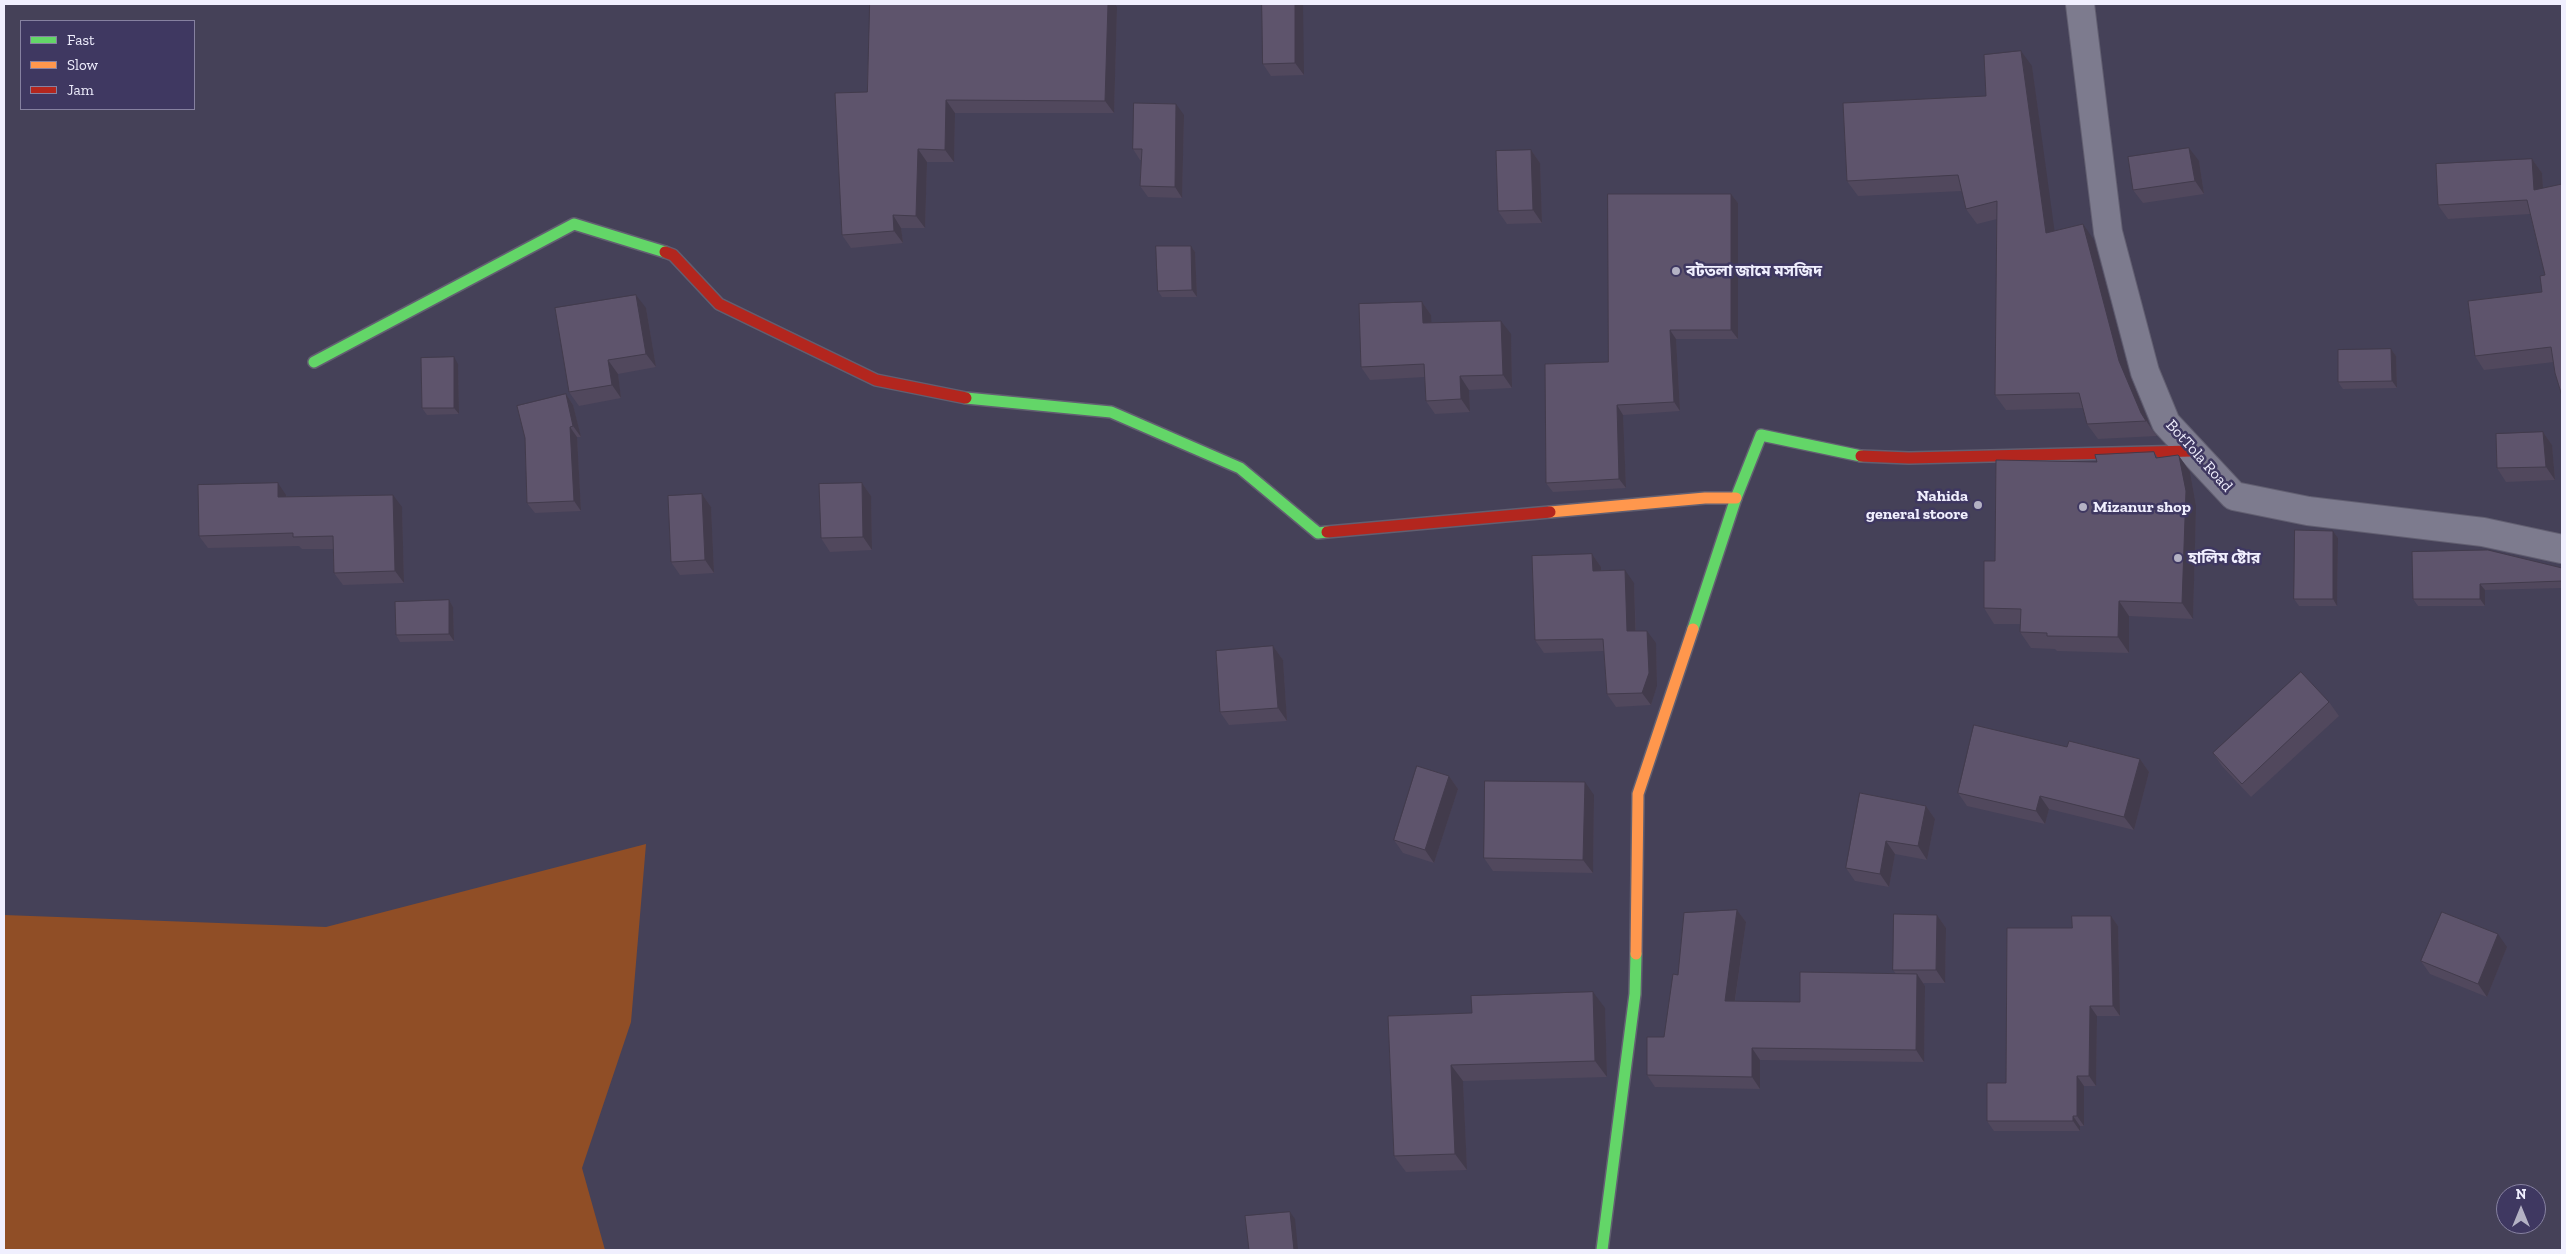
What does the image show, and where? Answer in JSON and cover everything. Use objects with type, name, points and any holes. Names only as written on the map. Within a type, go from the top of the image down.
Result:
[{"type":"street","name":"BotTola Road","points":[[2080,4],[2108,232],[2145,372],[2166,423],[2234,496],[2308,511],[2483,532],[2562,548]]},
{"type":"street","points":[[314,362],[574,224],[673,255],[719,304],[876,380],[973,398],[1111,412],[1240,468],[1318,533],[1705,498],[1736,498]]},
{"type":"street","points":[[1602,1250],[1635,994],[1638,794],[1736,498],[1761,434],[1850,455],[1909,458],[2101,455],[2192,451]]},
{"type":"shaded area","points":[[646,844],[631,1022],[582,1168],[605,1250],[4,1250],[4,915],[326,927]]},
{"type":"building","points":[[870,4],[1108,4],[1105,101],[946,100],[945,150],[918,149],[916,216],[893,215],[894,231],[842,235],[835,93],[867,92]]},
{"type":"building","points":[[1262,4],[1295,4],[1295,63],[1263,64]]},
{"type":"building","points":[[2021,51],[2046,233],[2083,224],[2119,361],[2146,421],[2087,424],[2079,393],[1995,395],[1997,201],[1966,209],[1958,175],[1847,181],[1843,103],[1986,96],[1984,55]]},
{"type":"building","points":[[1134,103],[1176,104],[1175,187],[1140,186],[1142,149],[1133,149]]},
{"type":"building","points":[[2189,148],[2195,181],[2133,190],[2128,157]]},
{"type":"building","points":[[1531,150],[1533,210],[1498,211],[1496,151]]},
{"type":"building","points":[[2532,159],[2534,190],[2562,184],[2562,396],[2555,373],[2551,347],[2475,356],[2468,301],[2542,292],[2540,276],[2545,275],[2527,200],[2438,205],[2436,164]]},
{"type":"building","points":[[1608,194],[1731,194],[1731,330],[1670,330],[1674,402],[1617,405],[1619,479],[1546,483],[1545,364],[1608,362]]},
{"type":"building","points":[[1156,246],[1191,246],[1192,290],[1158,291]]},
{"type":"building","points":[[636,295],[646,354],[608,360],[612,385],[569,392],[555,308]]},
{"type":"building","points":[[1422,302],[1423,323],[1501,321],[1503,375],[1460,376],[1461,399],[1426,401],[1424,364],[1361,367],[1359,304]]},
{"type":"building","points":[[2391,349],[2392,381],[2338,382],[2338,350]]},
{"type":"building","points":[[454,357],[454,408],[422,408],[421,358]]},
{"type":"building","points":[[566,394],[573,426],[570,427],[574,501],[527,503],[525,438],[517,406]]},
{"type":"building","points":[[2543,432],[2546,467],[2497,468],[2496,434]]},
{"type":"building","points":[[2154,452],[2156,458],[2179,456],[2186,491],[2182,603],[2119,601],[2118,637],[2047,636],[2047,633],[2020,632],[2021,609],[1984,608],[1984,561],[1995,561],[1996,460],[2097,462],[2095,455]]},
{"type":"building","points":[[278,483],[278,497],[393,495],[395,571],[334,573],[333,536],[293,537],[293,533],[199,536],[198,485]]},
{"type":"building","points":[[862,483],[863,537],[821,538],[819,484]]},
{"type":"building","points":[[702,494],[705,560],[671,562],[668,496]]},
{"type":"building","points":[[2295,530],[2333,531],[2333,599],[2294,599]]},
{"type":"building","points":[[2488,550],[2562,568],[2562,581],[2480,584],[2480,599],[2413,599],[2412,552]]},
{"type":"building","points":[[1592,554],[1593,571],[1625,570],[1627,631],[1647,631],[1649,673],[1642,693],[1607,694],[1603,639],[1535,640],[1532,556]]},
{"type":"building","points":[[449,600],[449,634],[396,635],[395,602]]},
{"type":"building","points":[[1273,646],[1278,708],[1220,712],[1216,651]]},
{"type":"building","points":[[2301,672],[2329,702],[2242,784],[2213,753]]},
{"type":"building","points":[[1974,725],[2067,747],[2069,741],[2140,759],[2124,817],[2040,796],[2036,811],[1958,793]]},
{"type":"building","points":[[1417,766],[1449,776],[1425,850],[1394,840]]},
{"type":"building","points":[[1485,781],[1585,782],[1583,860],[1484,858]]},
{"type":"building","points":[[1860,793],[1926,806],[1918,846],[1886,841],[1880,874],[1846,868]]},
{"type":"building","points":[[1737,910],[1725,1001],[1800,1002],[1800,972],[1917,974],[1916,1050],[1752,1048],[1752,1077],[1647,1075],[1647,1037],[1664,1037],[1673,974],[1678,975],[1684,913]]},
{"type":"building","points":[[2442,912],[2498,934],[2478,984],[2421,961]]},
{"type":"building","points":[[1894,914],[1937,915],[1936,970],[1893,970]]},
{"type":"building","points":[[2072,916],[2111,916],[2113,1006],[2090,1006],[2089,1076],[2077,1076],[2077,1116],[2073,1116],[2073,1121],[1987,1121],[1987,1083],[2006,1083],[2007,928],[2072,928]]},
{"type":"building","points":[[1593,992],[1595,1061],[1451,1065],[1455,1154],[1394,1156],[1388,1016],[1472,1013],[1471,996]]},
{"type":"building","points":[[1290,1212],[1294,1250],[1249,1250],[1245,1216]]},
{"type":"traffic: fast","points":[[314,362],[574,224],[665,252]]},
{"type":"traffic: fast","points":[[966,398],[1111,412],[1240,468],[1318,533],[1327,532]]},
{"type":"traffic: fast","points":[[1693,629],[1736,498],[1761,435],[1861,456]]},
{"type":"traffic: fast","points":[[1602,1250],[1635,994],[1636,954]]},
{"type":"traffic: slow","points":[[1550,512],[1705,498],[1736,498]]},
{"type":"traffic: slow","points":[[1636,954],[1638,794],[1693,629]]},
{"type":"traffic: jam","points":[[665,252],[673,255],[719,304],[876,380],[966,398]]},
{"type":"traffic: jam","points":[[1861,456],[1909,458],[2192,451]]},
{"type":"traffic: jam","points":[[1327,532],[1550,512]]},
{"type":"place","name":"বটতলা জামে মসজিদ","points":[[1676,271]]},
{"type":"place","name":"Nahida general stoore","points":[[1978,505]]},
{"type":"place","name":"Mizanur shop","points":[[2083,507]]},
{"type":"place","name":"হালিম ষ্টোর","points":[[2178,558]]}]
